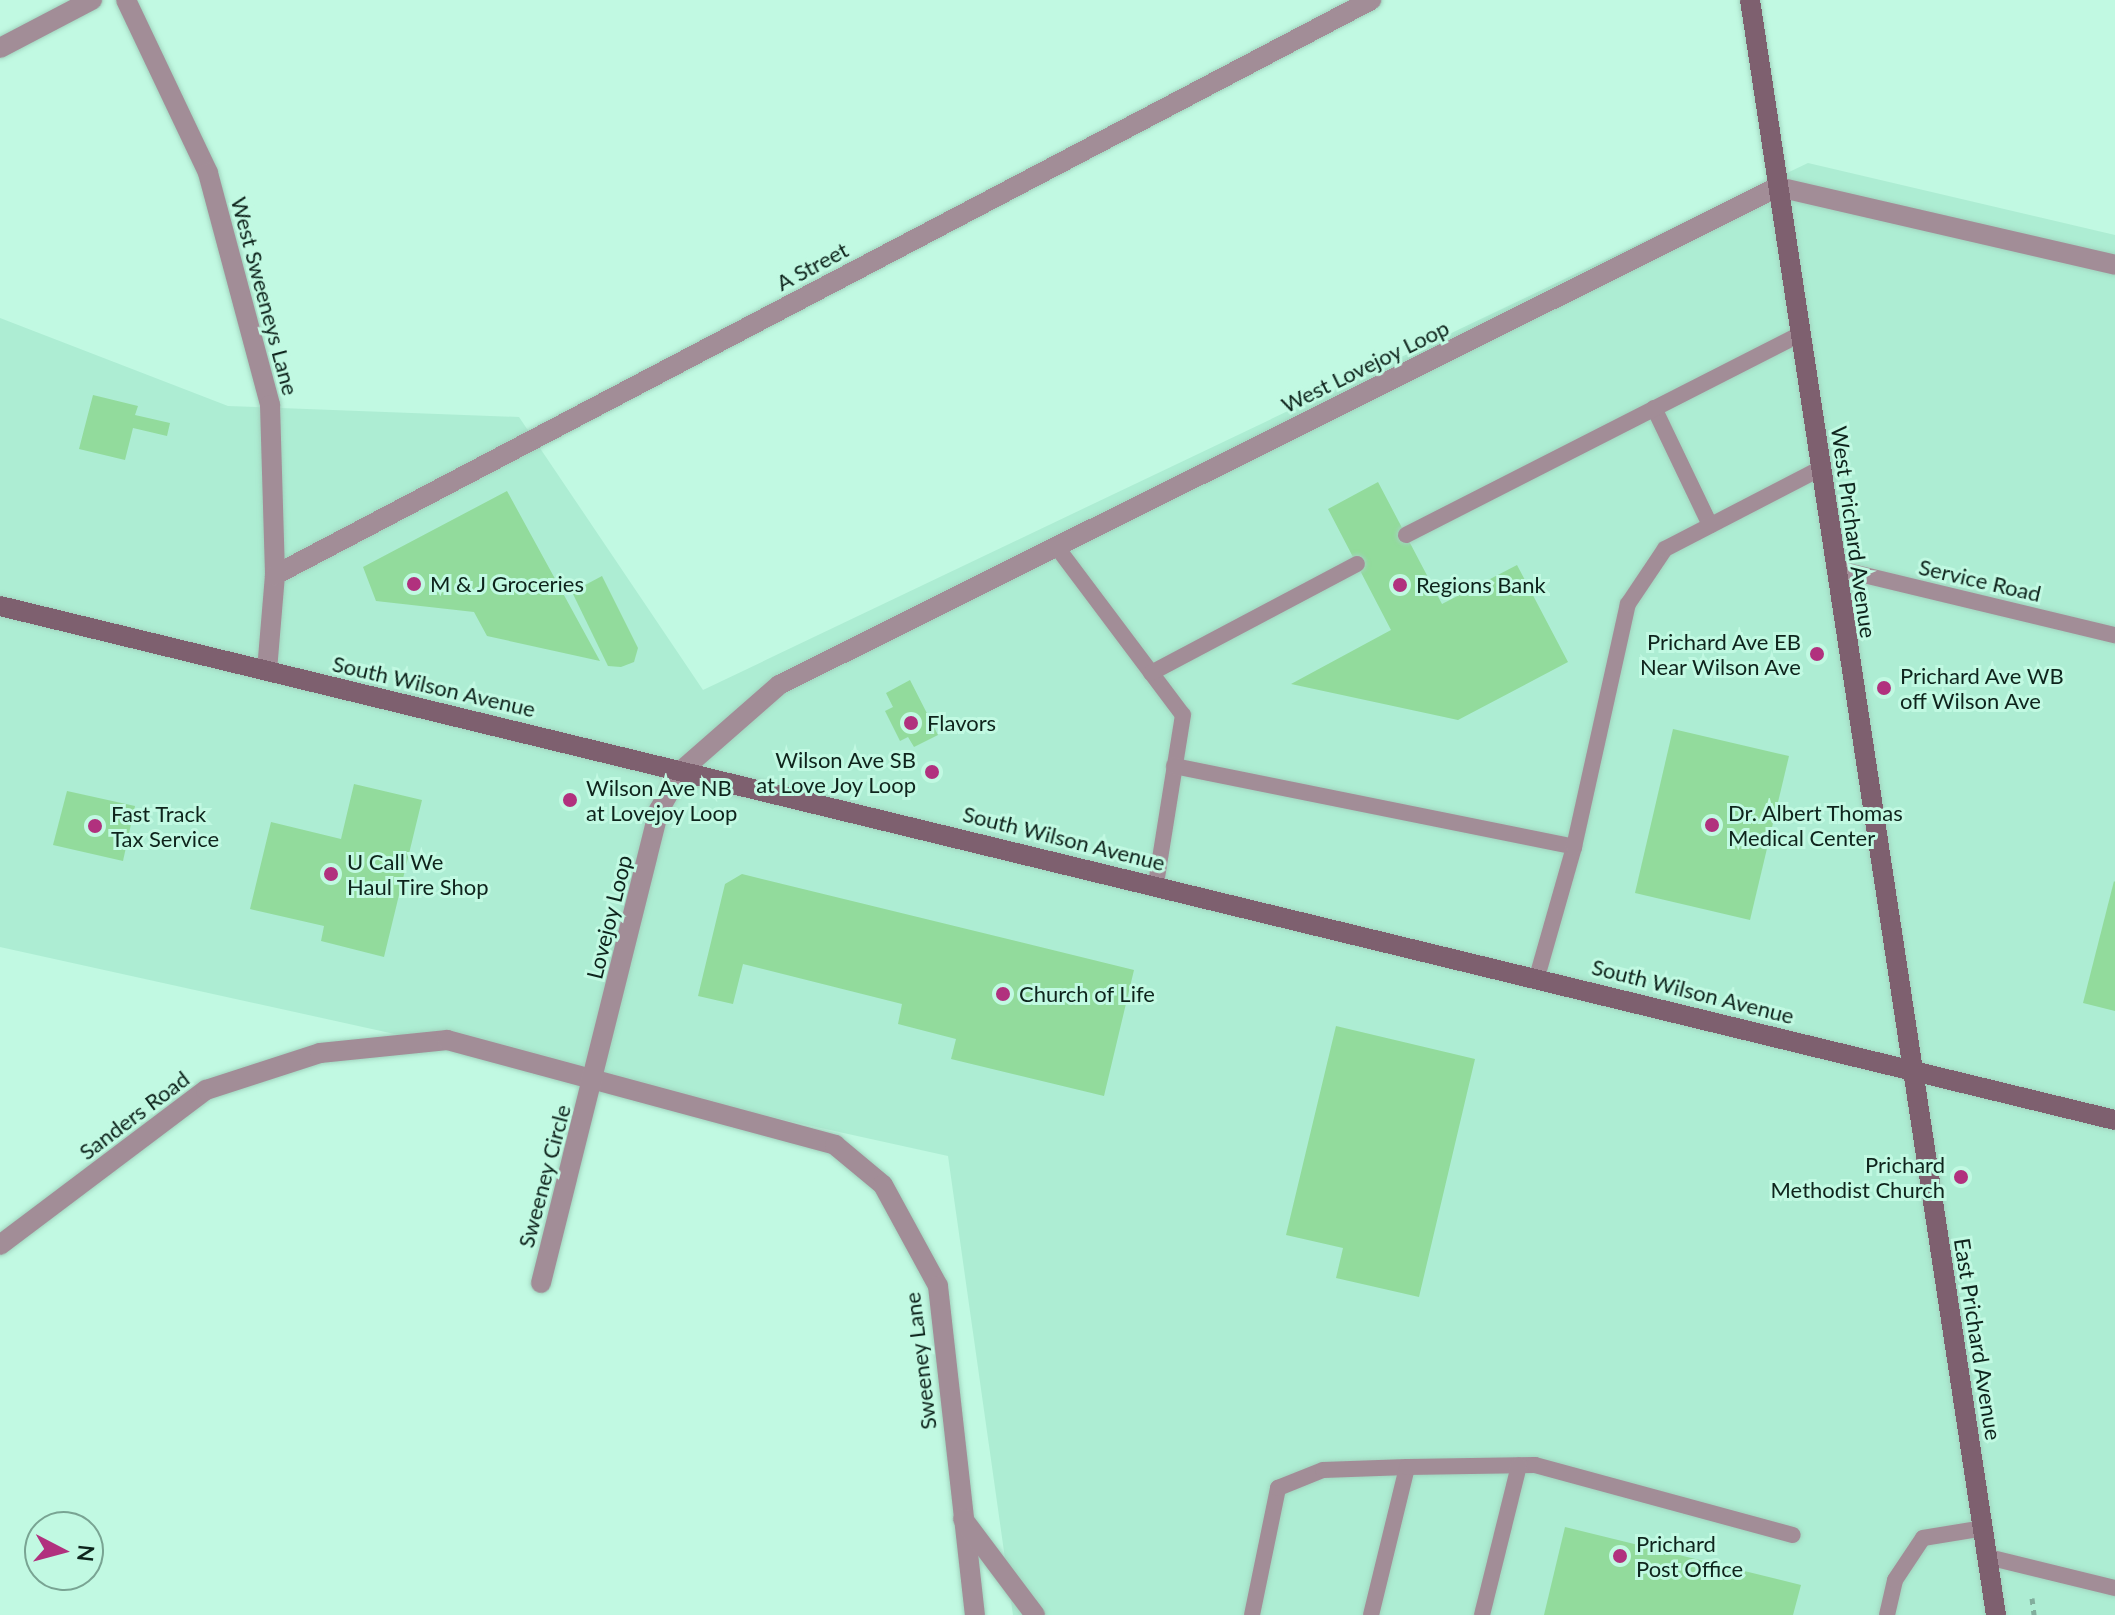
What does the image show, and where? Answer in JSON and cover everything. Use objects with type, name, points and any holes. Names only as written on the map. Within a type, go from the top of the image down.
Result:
[{"type":"main road","name":"West Prichard Avenue","points":[[1750,0],[1910,1070]]},
{"type":"main road","name":"South Wilson Avenue","points":[[0,606],[1156,884],[2115,1120]]},
{"type":"main road","name":"East Prichard Avenue","points":[[1910,1070],[1996,1615]]},
{"type":"street","points":[[0,48],[92,0]]},
{"type":"street","name":"A Street","points":[[275,575],[1371,0]]},
{"type":"street","name":"West Sweeneys Lane","points":[[131,2],[208,173],[270,405],[275,575],[267,671]]},
{"type":"street","points":[[1778,187],[2115,265]]},
{"type":"street","name":"West Lovejoy Loop","points":[[682,770],[779,685],[1778,187]]},
{"type":"street","name":"Lovejoy Loop","points":[[594,1081],[659,810],[682,770]]},
{"type":"street","name":"Sanders Road","points":[[0,1245],[206,1090],[320,1053],[447,1040],[594,1081]]},
{"type":"street","name":"Sweeney Circle","points":[[541,1283],[594,1081]]},
{"type":"street","name":"Sweeney Lane","points":[[594,1081],[835,1145],[883,1185],[938,1286],[961,1517],[975,1615]]},
{"type":"street","points":[[961,1517],[1035,1615]]},
{"type":"lane","points":[[1406,535],[1800,334]]},
{"type":"lane","points":[[1654,408],[1710,525]]},
{"type":"lane","points":[[1537,977],[1574,847],[1628,604],[1665,549],[1821,468]]},
{"type":"lane","points":[[1056,546],[1183,715],[1156,884]]},
{"type":"lane","points":[[1151,673],[1357,564]]},
{"type":"lane","name":"Service Road","points":[[1835,568],[2115,635]]},
{"type":"lane","points":[[1174,766],[1574,847]]},
{"type":"lane","points":[[1482,1615],[1519,1465]]},
{"type":"lane","points":[[1252,1615],[1278,1488],[1323,1470],[1535,1465],[1793,1535]]},
{"type":"lane","points":[[1371,1615],[1407,1467]]},
{"type":"lane","points":[[1887,1615],[1895,1580],[1923,1538],[1984,1528]]},
{"type":"lane","points":[[1988,1557],[2115,1588]]},
{"type":"path","points":[[2032,1598],[2034,1615]]},
{"type":"shaded area","points":[[1808,163],[2115,235],[2115,1615],[1013,1615],[948,1156],[0,947],[0,318],[228,406],[519,417],[703,690]]},
{"type":"building","points":[[93,395],[138,406],[135,415],[170,423],[167,436],[133,428],[125,460],[79,449]]},
{"type":"building","name":"Regions Bank","points":[[1378,482],[1442,604],[1517,565],[1568,662],[1458,720],[1291,684],[1391,630],[1328,509]]},
{"type":"building","points":[[507,491],[600,661],[487,636],[474,612],[376,601],[363,567]]},
{"type":"building","points":[[602,576],[638,648],[634,662],[621,667],[608,666],[572,592]]},
{"type":"building","name":"Flavors","points":[[910,680],[938,735],[914,747],[908,737],[900,741],[885,711],[893,707],[886,693]]},
{"type":"building","name":"Dr. Albert Thomas Medical Center","points":[[1673,729],[1789,756],[1750,920],[1635,893]]},
{"type":"building","name":"U Call We Haul Tire Shop","points":[[354,784],[422,800],[384,957],[321,941],[324,926],[250,909],[271,822],[341,839]]},
{"type":"building","name":"Fast Track Tax Service","points":[[67,791],[135,806],[123,861],[53,845]]},
{"type":"building","points":[[742,874],[1134,970],[1104,1096],[951,1059],[956,1039],[898,1024],[902,1004],[743,964],[733,1004],[698,996],[725,884]]},
{"type":"building","points":[[2115,882],[2115,1011],[2083,1003]]},
{"type":"building","points":[[1336,1026],[1475,1059],[1419,1297],[1336,1278],[1343,1248],[1286,1235]]},
{"type":"building","name":"Prichard Post Office","points":[[1565,1527],[1801,1585],[1793,1615],[1544,1615]]},
{"type":"place","name":"M & J Groceries","points":[[414,584]]},
{"type":"place","name":"Regions Bank","points":[[1400,585]]},
{"type":"place","name":"Prichard Ave EB Near Wilson Ave","points":[[1817,654]]},
{"type":"place","name":"Prichard Ave WB off Wilson Ave","points":[[1884,688]]},
{"type":"place","name":"Flavors","points":[[911,723]]},
{"type":"place","name":"Wilson Ave SB at Love Joy Loop","points":[[932,772]]},
{"type":"place","name":"Wilson Ave NB at Lovejoy Loop","points":[[570,800]]},
{"type":"place","name":"Dr. Albert Thomas Medical Center","points":[[1712,825]]},
{"type":"place","name":"Fast Track Tax Service","points":[[95,826]]},
{"type":"place","name":"U Call We Haul Tire Shop","points":[[331,874]]},
{"type":"place","name":"Church of Life","points":[[1003,994]]},
{"type":"place","name":"Prichard Methodist Church","points":[[1961,1177]]},
{"type":"place","name":"Prichard Post Office","points":[[1620,1556]]}]
